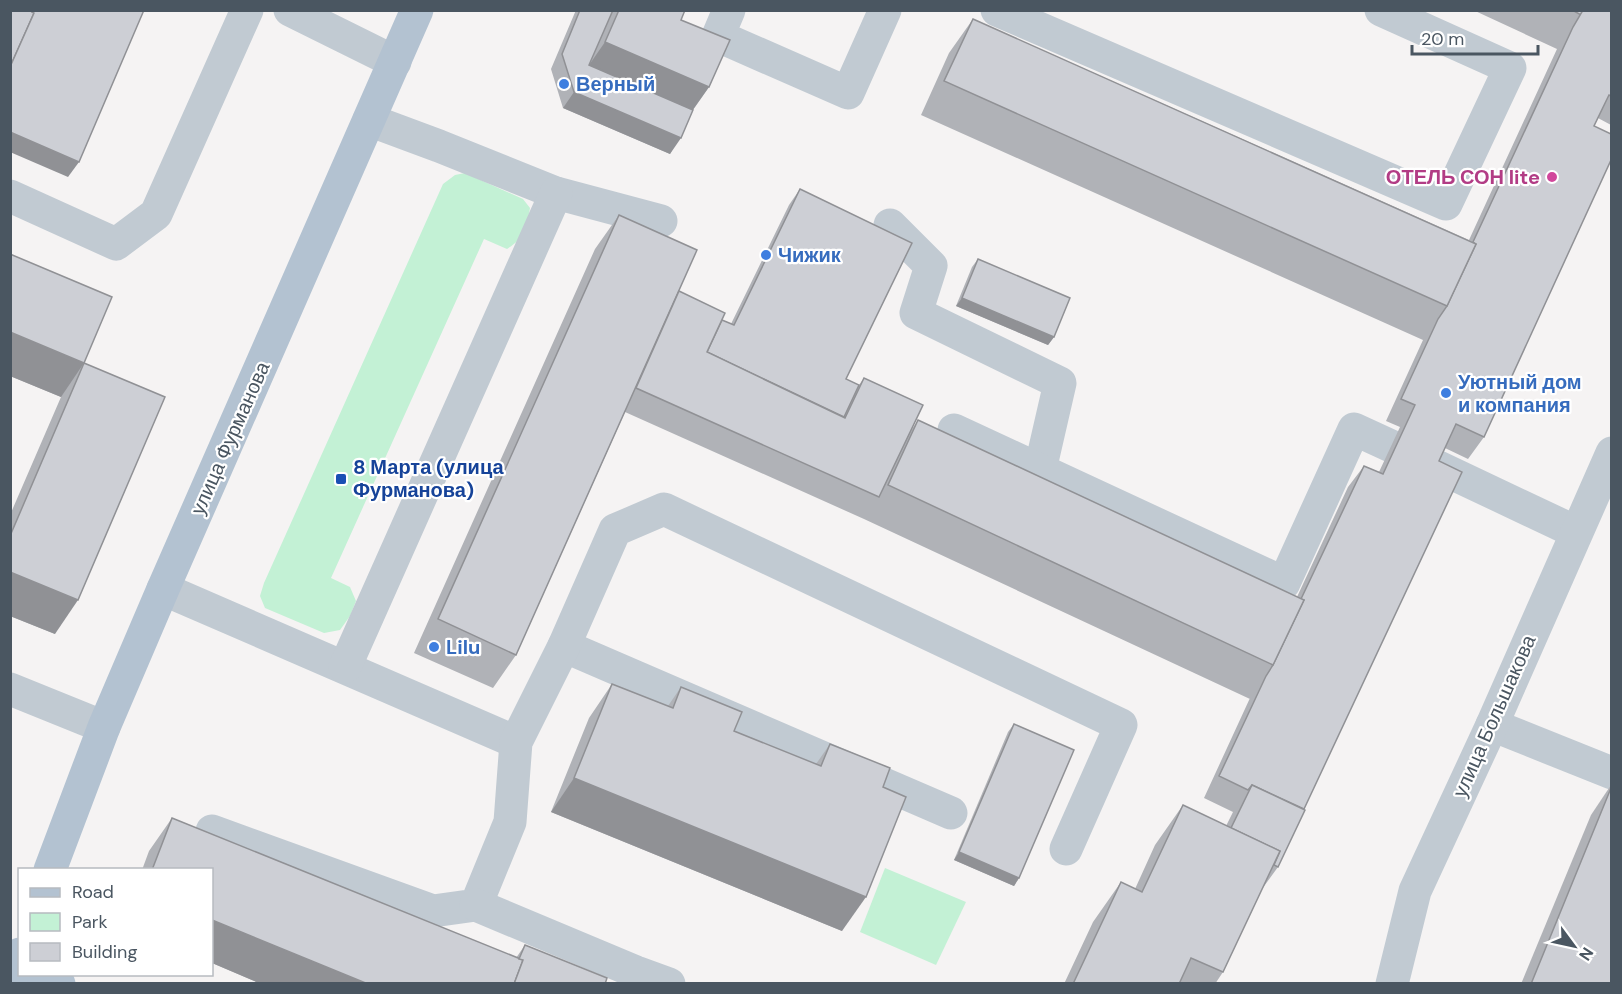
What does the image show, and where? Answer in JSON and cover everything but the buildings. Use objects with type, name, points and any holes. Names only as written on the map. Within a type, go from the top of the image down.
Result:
[{"type":"main road","name":"улица Фурманова","points":[[51,868],[104,727],[417,10]]},
{"type":"main road","points":[[37,976],[59,984]]},
{"type":"street","points":[[10,196],[116,244],[156,214],[247,10]]},
{"type":"street","points":[[290,10],[395,62]]},
{"type":"street","points":[[729,10],[718,36],[848,93],[885,10]]},
{"type":"street","points":[[997,10],[1446,204],[1510,68],[1381,10]]},
{"type":"street","points":[[369,120],[556,193],[661,221]]},
{"type":"street","points":[[345,667],[556,193]]},
{"type":"street","points":[[890,225],[931,266],[916,313],[1060,383],[1040,470]]},
{"type":"street","points":[[954,430],[1284,583],[1354,429],[1391,446]]},
{"type":"street","name":"улица Большакова","points":[[1392,984],[1415,891],[1492,725],[1611,453]]},
{"type":"street","points":[[1432,464],[1576,532]]},
{"type":"street","points":[[476,904],[510,822],[516,742],[564,646],[615,530],[664,509],[1120,725],[1066,849]]},
{"type":"street","points":[[163,589],[516,742]]},
{"type":"street","points":[[564,646],[951,813]]},
{"type":"street","points":[[10,689],[104,727]]},
{"type":"street","points":[[1492,725],[1611,772]]},
{"type":"street","points":[[212,831],[433,911],[476,904],[633,978],[669,984]]},
{"type":"green space","points":[[465,173],[523,199],[530,208],[526,227],[522,236],[507,249],[484,239],[331,578],[350,587],[356,601],[350,616],[340,630],[324,633],[265,608],[260,596],[443,184],[455,175]]},
{"type":"green space","points":[[885,868],[966,902],[936,965],[860,932]]},
{"type":"place","name":"Верный","points":[[564,84]]},
{"type":"place","name":"ОТЕЛЬ СОН lite","points":[[1552,177]]},
{"type":"place","name":"Чижик","points":[[766,255]]},
{"type":"place","name":"Уютный дом и компания","points":[[1446,393]]},
{"type":"place","name":"8 Марта (улица Фурманова)","points":[[341,479]]},
{"type":"place","name":"Lilu","points":[[434,647]]}]
